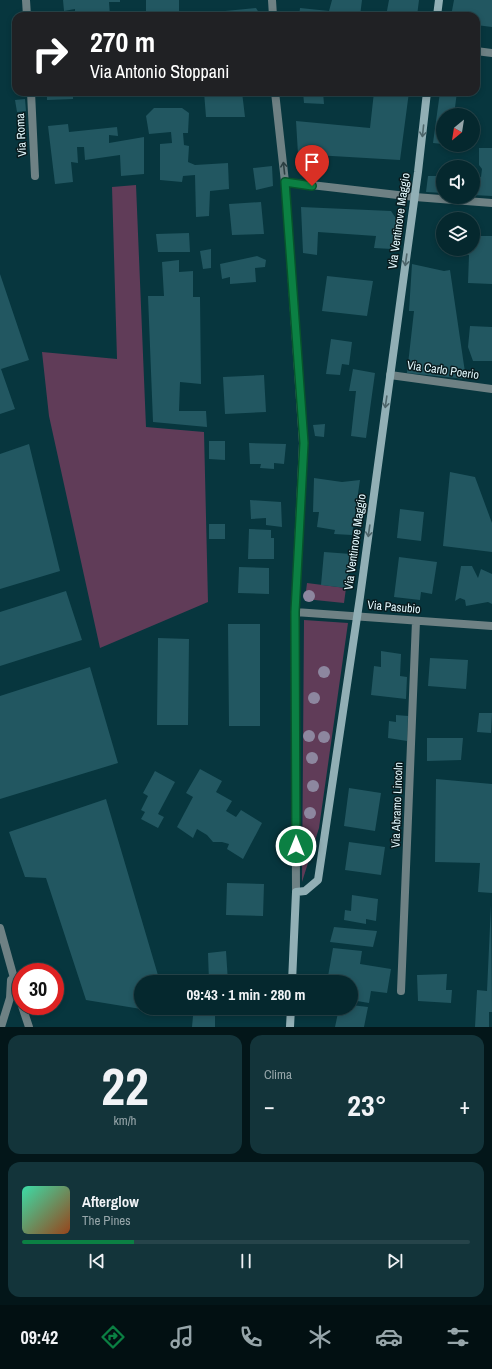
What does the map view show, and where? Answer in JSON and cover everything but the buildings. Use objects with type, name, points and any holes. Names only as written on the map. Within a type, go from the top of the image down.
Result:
[{"type":"street","points":[[26,0],[27,12]]},
{"type":"street","points":[[272,0],[273,12]]},
{"type":"street","points":[[438,12],[439,0]]},
{"type":"street","points":[[480,52],[492,53]]},
{"type":"street","name":"Via Roma","points":[[31,96],[35,176]]},
{"type":"street","points":[[275,96],[285,182],[304,443],[295,612],[296,892],[292,975]]},
{"type":"street","name":"Via Ventinove Maggio","points":[[296,892],[305,891],[318,880],[357,616],[415,197],[427,96]]},
{"type":"street","points":[[285,182],[415,197],[492,202]]},
{"type":"street","name":"Via Carlo Poerio","points":[[390,375],[492,389]]},
{"type":"street","name":"Via Pasubio","points":[[295,612],[492,626]]},
{"type":"street","name":"Via Abramo Lincoln","points":[[401,991],[416,621]]},
{"type":"street","points":[[0,928],[12,972],[10,998],[1,1027]]},
{"type":"street","points":[[25,1015],[29,1027]]},
{"type":"street","points":[[290,1015],[290,1027]]},
{"type":"shaded area","points":[[136,185],[146,427],[204,432],[208,602],[100,648],[49,416],[42,352],[117,359],[112,187]]},
{"type":"shaded area","points":[[307,583],[346,588],[344,603],[305,599]]},
{"type":"shaded area","points":[[304,620],[348,623],[319,828],[302,882]]},
{"type":"route","points":[[296,846],[295,612],[304,443],[285,182],[312,186]]}]
